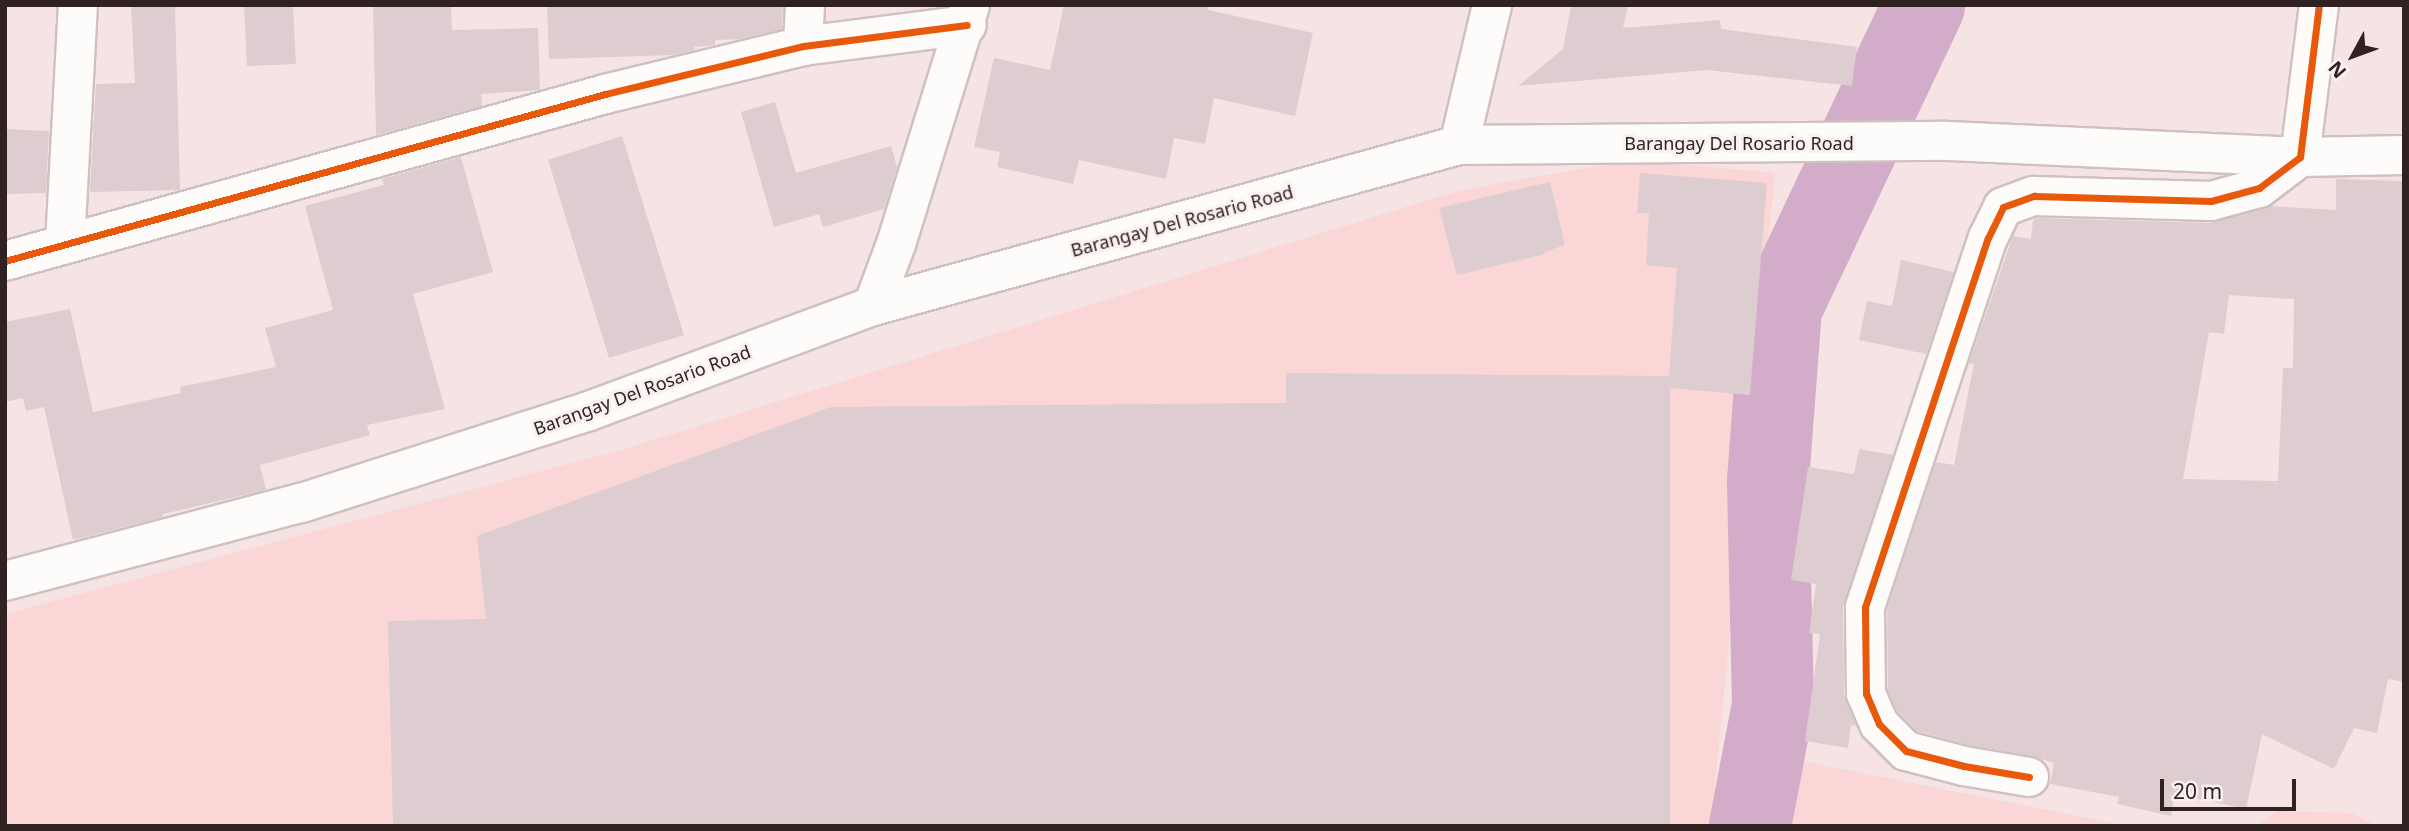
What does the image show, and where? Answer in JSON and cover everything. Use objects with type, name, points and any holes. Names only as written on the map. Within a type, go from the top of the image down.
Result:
[{"type":"street","points":[[65,244],[78,5]]},
{"type":"street","points":[[803,46],[804,5]]},
{"type":"street","points":[[1459,145],[1492,5]]},
{"type":"street","points":[[2029,777],[1964,766],[1906,751],[1879,724],[1866,694],[1865,607],[1989,238],[2003,207],[2034,196],[2211,201],[2259,188],[2300,157],[2319,5]]},
{"type":"street","points":[[5,261],[605,94],[803,46],[969,15],[897,241],[873,306]]},
{"type":"street","name":"Barangay Del Rosario Road","points":[[5,581],[314,498],[589,411],[873,306],[1459,145],[1947,141],[2300,157],[2404,155]]},
{"type":"shaded area","points":[[1634,160],[1775,173],[1711,826],[5,826],[5,614],[624,449],[1461,190]]},
{"type":"shaded area","points":[[1796,760],[2128,826],[1790,826]]},
{"type":"shaded area","points":[[2277,811],[2352,813],[2376,826],[2257,826]]},
{"type":"building","points":[[131,5],[175,5],[180,190],[90,192],[96,84],[135,83]]},
{"type":"building","points":[[244,5],[293,5],[296,64],[247,66]]},
{"type":"building","points":[[373,5],[451,5],[452,30],[538,28],[540,90],[481,94],[482,106],[376,135]]},
{"type":"building","points":[[547,5],[783,5],[782,29],[741,39],[715,40],[715,45],[694,47],[694,50],[673,55],[549,59]]},
{"type":"building","points":[[1064,5],[1208,5],[1208,10],[1313,33],[1295,116],[1214,98],[1205,144],[1174,138],[1166,179],[1079,160],[1073,184],[997,167],[1000,152],[974,147],[994,58],[1050,70]]},
{"type":"building","points":[[1571,5],[1628,5],[1623,28],[1720,20],[1721,29],[1857,47],[1852,86],[1707,70],[1518,86],[1563,49]]},
{"type":"building","points":[[775,102],[796,173],[891,146],[897,167],[884,209],[823,227],[819,214],[774,227],[741,112]]},
{"type":"building","points":[[5,129],[49,131],[46,193],[5,194]]},
{"type":"building","points":[[622,136],[684,335],[609,358],[548,160]]},
{"type":"building","points":[[461,157],[493,272],[413,294],[445,409],[367,425],[370,435],[260,465],[266,490],[163,514],[163,517],[73,540],[44,407],[26,411],[23,398],[5,402],[5,322],[70,309],[93,412],[181,393],[180,387],[276,367],[265,328],[333,310],[305,206],[384,185],[382,179]]},
{"type":"building","points":[[1640,173],[1767,183],[1750,395],[1670,388],[1670,826],[393,826],[388,621],[486,619],[477,536],[831,407],[1286,403],[1286,373],[1669,376],[1677,268],[1646,265],[1649,213],[1637,213]]},
{"type":"building","points":[[2336,179],[2404,181],[2404,682],[2388,679],[2377,733],[2354,728],[2334,769],[2262,734],[2246,809],[2175,794],[2171,816],[2117,804],[2119,797],[2050,784],[2054,763],[1917,731],[1897,711],[1888,689],[1887,610],[1936,462],[1954,465],[1974,364],[1969,363],[2013,236],[2031,239],[2033,220],[2037,218],[2210,223],[2270,206],[2336,210]],"holes":[[[2229,295],[2294,299],[2293,368],[2283,368],[2278,481],[2183,479],[2209,332],[2224,334]]]},
{"type":"building","points":[[1550,182],[1565,245],[1544,252],[1545,254],[1457,275],[1439,208]]},
{"type":"building","points":[[1901,260],[1954,272],[1926,354],[1859,340],[1867,301],[1892,306]]},
{"type":"building","points":[[1859,449],[1893,455],[1843,607],[1844,695],[1856,726],[1851,725],[1848,748],[1805,741],[1820,634],[1809,633],[1816,584],[1791,580],[1808,467],[1854,474]]},
{"type":"waterway","points":[[1750,826],[1773,705],[1768,481],[1781,308],[1924,5]]},
{"type":"cycle path","points":[[2029,777],[1964,766],[1906,751],[1879,724],[1866,694],[1865,607],[1988,238],[2003,207],[2034,196],[2211,201],[2259,188],[2300,157],[2319,5]]},
{"type":"cycle path","points":[[5,261],[605,94],[803,46],[967,25]]}]
